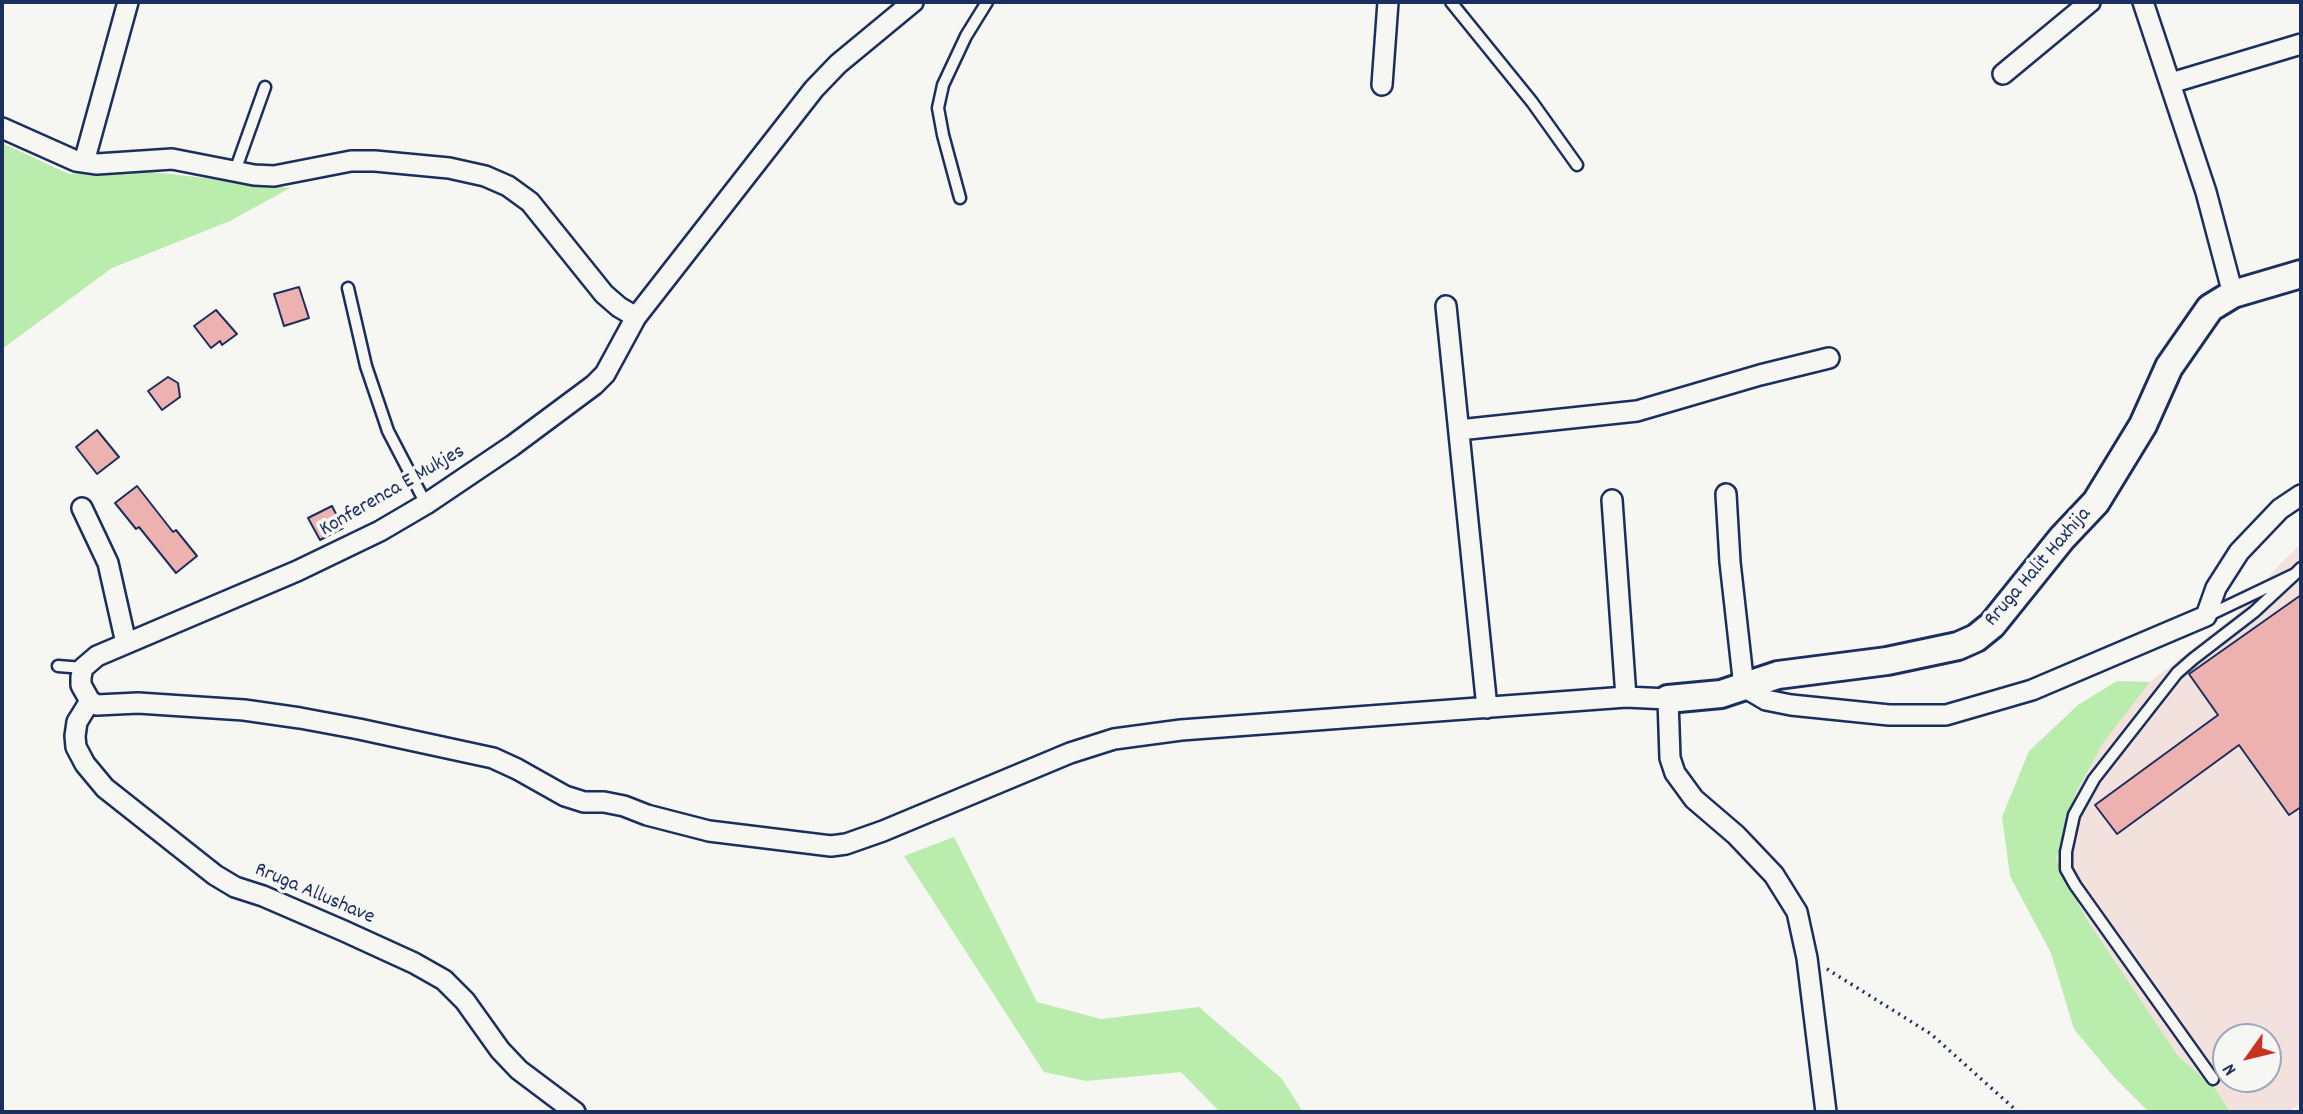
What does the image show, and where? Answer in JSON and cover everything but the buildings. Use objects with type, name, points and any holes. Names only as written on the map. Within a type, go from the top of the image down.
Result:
[{"type":"street","points":[[84,162],[128,2]]},
{"type":"street","name":"Konferenca E Mukjes","points":[[83,668],[97,656],[353,545],[426,504],[512,446],[600,380],[636,317],[814,89],[838,64],[914,2]]},
{"type":"street","points":[[1381,85],[1388,2]]},
{"type":"street","points":[[2003,74],[2090,2]]},
{"type":"street","points":[[2143,2],[2206,192],[2233,294]]},
{"type":"street","points":[[2171,83],[2301,44]]},
{"type":"street","points":[[2,128],[76,161],[84,162],[172,159],[275,176],[351,162],[375,162],[449,169],[485,176],[508,186],[530,202],[604,294],[636,317]]},
{"type":"street","name":"Rruga Halit Haxhija","points":[[1668,699],[1704,697],[1778,675],[1887,661],[1958,646],[1976,638],[1992,625],[2062,538],[2096,502],[2143,425],[2169,367],[2210,309],[2233,294],[2301,274]]},
{"type":"street","points":[[1446,306],[1487,708]]},
{"type":"street","points":[[1459,430],[1637,411],[1829,358]]},
{"type":"street","points":[[1726,494],[1730,562],[1744,687],[1766,700],[1791,705],[1889,715],[1947,715],[2032,690],[2206,616],[2216,588],[2239,552],[2280,509],[2301,495]]},
{"type":"street","points":[[1612,500],[1626,696]]},
{"type":"street","points":[[82,508],[108,563],[126,643]]},
{"type":"street","points":[[83,668],[81,685],[90,701],[97,705],[138,703],[244,710],[300,718],[493,758],[565,796],[584,802],[624,806],[647,815],[709,831],[831,846],[872,835],[1070,752],[1114,739],[1181,730],[1626,696],[1668,699],[1670,758],[1675,773],[1694,799],[1736,835],[1774,876],[1797,912],[1807,958],[1826,1112]]},
{"type":"street","name":"Rruga Allushave","points":[[90,701],[77,722],[76,747],[105,788],[215,875],[235,887],[344,931],[414,963],[444,981],[465,1002],[500,1050],[519,1070],[575,1112]]},
{"type":"lane","points":[[960,198],[938,108],[943,85],[965,36],[988,2]]},
{"type":"lane","points":[[1451,2],[1532,102],[1577,165]]},
{"type":"lane","points":[[235,171],[265,87]]},
{"type":"lane","points":[[348,288],[366,366],[388,431],[426,504]]},
{"type":"lane","points":[[2206,616],[2298,571]]},
{"type":"lane","points":[[2212,1078],[2075,885],[2066,869],[2066,852],[2074,815],[2094,779],[2177,673],[2254,612],[2298,571]]},
{"type":"lane","points":[[58,666],[83,668]]},
{"type":"path","points":[[1807,958],[1931,1034],[2018,1112]]},
{"type":"shaded area","points":[[2301,544],[2301,1103],[2288,1112],[2230,1112],[2218,1093],[2282,1093],[2282,1023],[2212,1023],[2212,1085],[2178,1056],[2086,918],[2056,859],[2076,792],[2104,742],[2150,682],[2235,616]]},
{"type":"green space","points":[[2,143],[69,174],[144,171],[290,188],[230,221],[112,268],[2,349]]},
{"type":"green space","points":[[2117,681],[2150,682],[2104,742],[2076,792],[2056,859],[2086,918],[2178,1056],[2212,1085],[2212,1093],[2218,1093],[2230,1112],[2149,1112],[2113,1076],[2074,1029],[2051,953],[2010,876],[2002,817],[2029,751],[2078,705]]},
{"type":"green space","points":[[954,837],[1037,1002],[1101,1019],[1199,1007],[1282,1079],[1303,1112],[1220,1112],[1181,1072],[1086,1081],[1044,1072],[904,856]]}]
